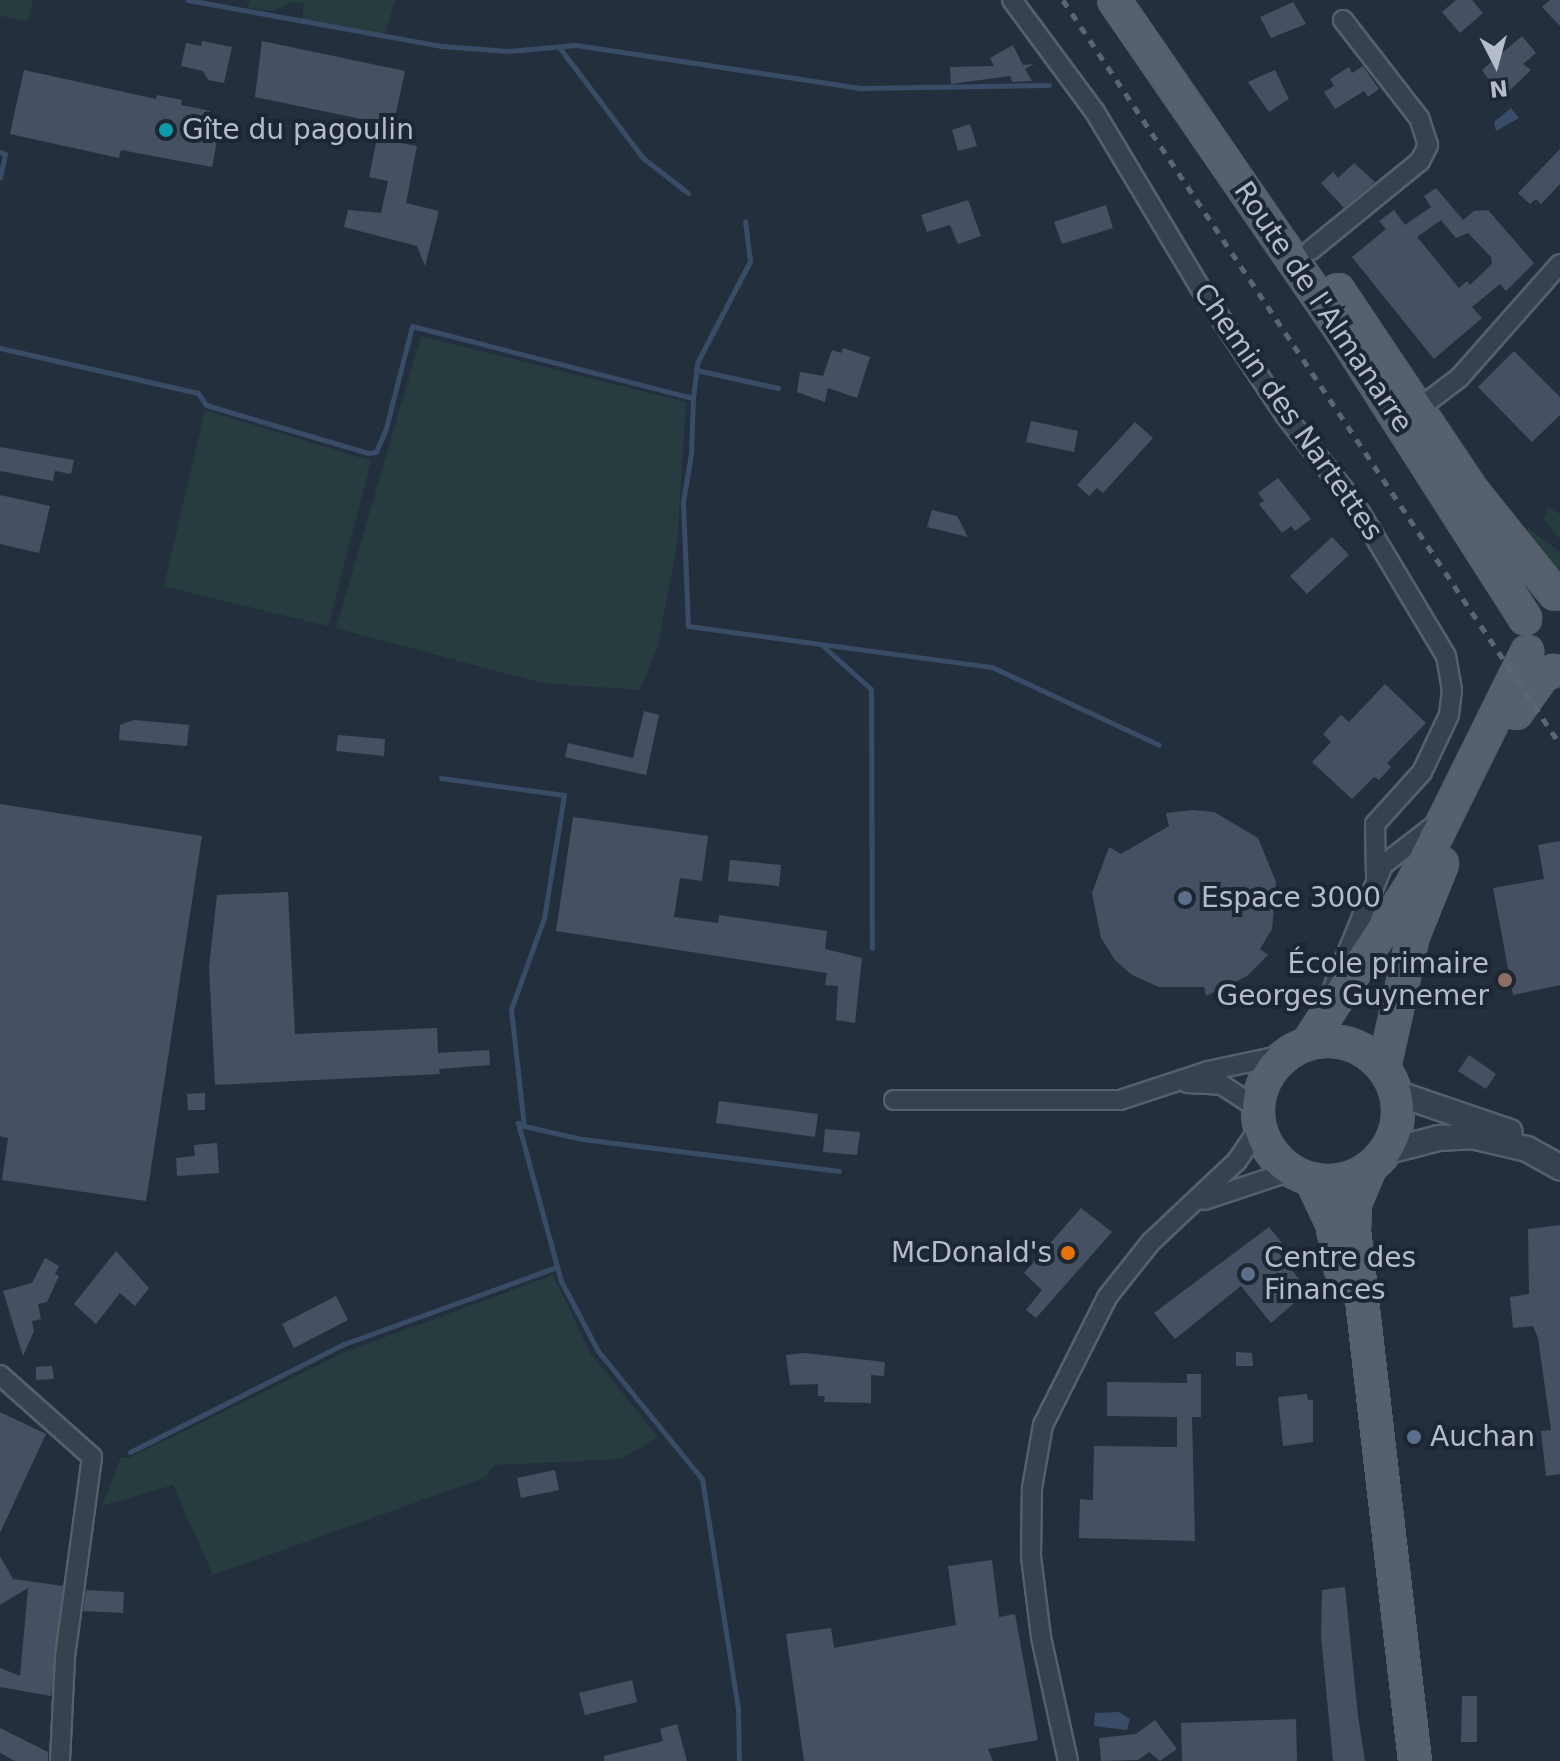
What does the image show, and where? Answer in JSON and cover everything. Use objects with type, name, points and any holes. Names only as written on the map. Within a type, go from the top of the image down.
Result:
[{"type":"main road","name":"Route de l'Almanarre","points":[[1114,0],[1359,358],[1525,618]]},
{"type":"main road","name":"Route de l'Almanarre","points":[[1140,0],[1474,493],[1558,594]]},
{"type":"main road","points":[[1400,1761],[1338,1248],[1301,1175],[1266,1145],[1258,1118],[1261,1088],[1296,1049],[1413,883],[1527,652],[1525,618],[1537,602],[1558,594]]},
{"type":"main road","points":[[1527,652],[1556,672]]},
{"type":"main road","points":[[1415,1761],[1354,1230],[1355,1203],[1399,1114],[1390,1080],[1413,936],[1434,881],[1522,702],[1543,675],[1556,672]]},
{"type":"main road","points":[[1296,1049],[1349,1044],[1390,1080]]},
{"type":"main road","points":[[1301,1175],[1351,1177],[1378,1160]]},
{"type":"street","name":"Chemin des Nartettes","points":[[1012,0],[1095,112],[1201,289],[1277,403],[1355,504],[1446,656],[1452,690],[1444,729],[1422,772],[1377,819],[1373,836]]},
{"type":"street","points":[[1311,250],[1420,161],[1428,145],[1419,118],[1343,20]]},
{"type":"street","points":[[1418,409],[1459,378],[1560,264]]},
{"type":"street","points":[[1329,1004],[1342,956],[1376,878],[1398,851],[1447,816]]},
{"type":"street","points":[[1373,836],[1385,849],[1398,851]]},
{"type":"street","points":[[1373,836],[1376,878]]},
{"type":"street","points":[[894,1100],[1092,1102],[1144,1095],[1208,1071],[1296,1049]]},
{"type":"street","points":[[1390,1080],[1560,1154]]},
{"type":"street","points":[[1068,1761],[1041,1637],[1031,1557],[1032,1488],[1043,1425],[1108,1296],[1151,1242],[1237,1161],[1258,1118],[1222,1085],[1176,1083]]},
{"type":"street","points":[[1378,1160],[1439,1138],[1472,1136],[1527,1149],[1560,1167]]},
{"type":"street","points":[[1194,1204],[1251,1180],[1301,1175]]},
{"type":"street","points":[[0,1375],[92,1457],[65,1658],[60,1761]]},
{"type":"green space","points":[[0,0],[33,0],[28,21],[0,16]]},
{"type":"green space","points":[[250,0],[395,0],[385,34],[302,19],[304,4],[293,2],[272,11],[248,8]]},
{"type":"green space","points":[[421,336],[686,402],[677,544],[658,645],[640,690],[542,683],[336,628]]},
{"type":"green space","points":[[205,410],[371,461],[328,626],[164,586]]},
{"type":"green space","points":[[1548,507],[1560,514],[1560,539],[1544,520]]},
{"type":"green space","points":[[1528,528],[1560,552],[1560,586],[1525,546]]},
{"type":"green space","points":[[553,1275],[590,1353],[658,1437],[621,1459],[495,1465],[484,1478],[213,1575],[173,1485],[102,1506],[121,1457],[129,1458],[345,1352]]},
{"type":"water","points":[[1511,108],[1519,118],[1496,131],[1494,122]]},
{"type":"water","points":[[1119,1712],[1130,1719],[1127,1730],[1094,1726],[1095,1713]]},
{"type":"building","points":[[1456,0],[1472,0],[1483,13],[1460,33],[1442,12]]},
{"type":"building","points":[[1550,0],[1560,0],[1560,26],[1542,7]]},
{"type":"building","points":[[1293,2],[1306,24],[1271,38],[1260,17]]},
{"type":"building","points":[[1522,36],[1536,53],[1523,64],[1531,70],[1502,98],[1482,70]]},
{"type":"building","points":[[202,41],[232,47],[224,83],[208,80],[203,71],[181,66],[186,43],[201,46]]},
{"type":"building","points":[[262,41],[405,71],[390,141],[417,146],[406,203],[439,211],[425,266],[417,246],[344,227],[348,210],[381,213],[388,181],[369,177],[380,123],[255,97]]},
{"type":"building","points":[[1013,45],[1023,65],[1034,64],[1025,69],[1032,81],[1012,82],[1010,76],[951,84],[950,67],[994,66],[990,58]]},
{"type":"building","points":[[1363,66],[1379,89],[1368,97],[1364,91],[1335,109],[1324,92],[1334,86],[1330,79],[1349,67],[1352,73]]},
{"type":"building","points":[[24,70],[156,99],[157,95],[182,100],[181,105],[210,111],[205,139],[217,141],[212,167],[121,150],[119,158],[10,134]]},
{"type":"building","points":[[1275,70],[1289,99],[1269,112],[1248,82]]},
{"type":"building","points":[[970,124],[977,146],[958,151],[952,130]]},
{"type":"building","points":[[1560,149],[1560,184],[1541,204],[1536,199],[1530,204],[1518,193]]},
{"type":"building","points":[[1354,163],[1375,182],[1344,208],[1321,183],[1333,172],[1338,178]]},
{"type":"building","points":[[1436,188],[1463,220],[1474,211],[1488,210],[1534,263],[1506,291],[1500,284],[1472,307],[1482,318],[1434,359],[1352,257],[1386,229],[1379,221],[1394,210],[1405,225],[1431,207],[1424,196]],"holes":[[[1441,220],[1456,238],[1468,233],[1491,257],[1492,264],[1470,285],[1467,281],[1459,288],[1417,237]]]},
{"type":"building","points":[[968,200],[981,236],[958,244],[950,225],[927,232],[921,215]]},
{"type":"building","points":[[1106,205],[1113,228],[1062,244],[1054,222]]},
{"type":"building","points":[[843,348],[870,357],[857,398],[828,388],[825,402],[797,392],[800,372],[823,376],[832,350],[841,353]]},
{"type":"building","points":[[1514,351],[1560,397],[1560,415],[1532,442],[1478,387]]},
{"type":"building","points":[[1031,421],[1078,431],[1074,452],[1026,442]]},
{"type":"building","points":[[1135,422],[1153,438],[1103,493],[1097,488],[1089,496],[1077,485]]},
{"type":"building","points":[[0,447],[74,460],[71,474],[55,471],[53,481],[0,471]]},
{"type":"building","points":[[1278,478],[1311,519],[1295,531],[1291,526],[1282,533],[1259,504],[1264,501],[1258,493]]},
{"type":"building","points":[[0,495],[50,506],[39,553],[0,544]]},
{"type":"building","points":[[932,510],[957,516],[968,537],[927,527]]},
{"type":"building","points":[[1332,537],[1349,555],[1307,594],[1290,576]]},
{"type":"building","points":[[1385,684],[1426,723],[1387,763],[1391,767],[1379,780],[1374,777],[1352,799],[1312,762],[1331,742],[1323,734],[1341,715],[1349,722]]},
{"type":"building","points":[[644,711],[659,715],[646,775],[565,757],[568,743],[633,758]]},
{"type":"building","points":[[134,720],[189,725],[187,746],[119,740],[120,725]]},
{"type":"building","points":[[338,735],[385,739],[384,756],[336,751]]},
{"type":"building","points":[[0,804],[202,836],[146,1201],[2,1180],[8,1138],[0,1136]]},
{"type":"building","name":"Espace 3000","points":[[1193,810],[1214,812],[1258,838],[1276,882],[1272,929],[1260,949],[1268,955],[1247,976],[1206,996],[1204,987],[1159,987],[1132,975],[1115,960],[1101,938],[1092,893],[1109,847],[1121,854],[1169,826],[1166,813]]},
{"type":"building","points":[[573,817],[708,836],[702,881],[680,878],[674,917],[718,923],[719,915],[827,931],[825,949],[862,958],[855,1023],[836,1020],[838,986],[825,985],[827,973],[556,931]]},
{"type":"building","points":[[1560,841],[1560,985],[1513,995],[1493,888],[1544,879],[1538,845]]},
{"type":"building","points":[[730,860],[781,865],[779,886],[728,881]]},
{"type":"building","points":[[288,892],[295,1034],[437,1028],[438,1053],[489,1050],[490,1065],[439,1069],[440,1074],[215,1085],[209,967],[217,895]]},
{"type":"building","points":[[1469,1055],[1496,1074],[1486,1089],[1458,1071]]},
{"type":"building","points":[[205,1093],[205,1110],[188,1110],[187,1094]]},
{"type":"building","points":[[719,1101],[818,1114],[815,1137],[716,1123]]},
{"type":"building","points":[[825,1129],[860,1132],[857,1155],[823,1152]]},
{"type":"building","points":[[217,1143],[219,1173],[177,1176],[176,1158],[195,1156],[194,1145]]},
{"type":"building","name":"McDonald's","points":[[1081,1208],[1112,1232],[1036,1318],[1026,1310],[1042,1290],[1024,1273]]},
{"type":"building","points":[[1560,1225],[1560,1474],[1546,1476],[1541,1431],[1551,1430],[1538,1338],[1533,1326],[1513,1328],[1510,1297],[1529,1294],[1528,1229]]},
{"type":"building","name":"Centre des Finances","points":[[1269,1227],[1292,1255],[1285,1261],[1308,1291],[1271,1323],[1241,1286],[1175,1339],[1154,1313]]},
{"type":"building","points":[[116,1251],[149,1288],[135,1306],[120,1293],[96,1324],[74,1304]]},
{"type":"building","points":[[45,1258],[59,1266],[55,1274],[59,1276],[47,1302],[38,1304],[41,1319],[32,1321],[34,1331],[23,1356],[3,1291],[32,1283]]},
{"type":"building","points":[[336,1296],[348,1320],[294,1348],[282,1324]]},
{"type":"building","points":[[1236,1352],[1252,1353],[1253,1366],[1236,1366]]},
{"type":"building","points":[[804,1353],[885,1362],[884,1376],[871,1375],[871,1403],[824,1402],[825,1396],[818,1396],[818,1384],[790,1385],[786,1355]]},
{"type":"building","points":[[52,1366],[54,1379],[36,1380],[36,1367]]},
{"type":"building","points":[[1187,1374],[1201,1374],[1201,1417],[1192,1417],[1195,1541],[1079,1538],[1080,1499],[1093,1500],[1094,1446],[1177,1447],[1177,1417],[1107,1416],[1107,1382],[1187,1383]]},
{"type":"building","points":[[1307,1394],[1308,1400],[1313,1400],[1313,1442],[1283,1446],[1278,1397]]},
{"type":"building","points":[[0,1412],[46,1434],[0,1533]]},
{"type":"building","points":[[555,1470],[559,1490],[521,1498],[517,1478]]},
{"type":"building","points":[[0,1556],[13,1579],[63,1586],[51,1696],[0,1687],[0,1668],[20,1676],[28,1588],[0,1605]]},
{"type":"building","points":[[992,1560],[999,1617],[1015,1614],[1038,1740],[988,1749],[993,1761],[804,1761],[786,1634],[831,1628],[834,1648],[956,1625],[948,1566]]},
{"type":"building","points":[[1345,1587],[1365,1761],[1333,1761],[1321,1636],[1322,1590]]},
{"type":"building","points":[[86,1590],[124,1592],[123,1613],[83,1611]]},
{"type":"building","points":[[632,1680],[637,1702],[585,1715],[579,1693]]},
{"type":"building","points":[[1462,1696],[1477,1696],[1477,1742],[1461,1742]]},
{"type":"building","points":[[1296,1719],[1297,1761],[1182,1761],[1181,1723]]},
{"type":"building","points":[[1155,1720],[1177,1749],[1160,1761],[1149,1752],[1138,1760],[1101,1761],[1099,1738],[1136,1734]]},
{"type":"building","points":[[677,1724],[687,1761],[604,1761],[604,1756],[663,1741],[660,1729]]},
{"type":"building","points":[[0,1728],[48,1752],[48,1761],[15,1761],[0,1753]]},
{"type":"waterway","points":[[188,0],[442,46],[508,51],[576,45],[862,88],[1049,85]]},
{"type":"waterway","points":[[559,47],[643,158],[688,193]]},
{"type":"waterway","points":[[0,152],[5,154],[0,177]]},
{"type":"waterway","points":[[693,398],[697,363],[750,261],[745,221]]},
{"type":"waterway","points":[[0,348],[198,393],[206,405],[368,453],[376,452],[386,428],[412,326],[693,398],[691,454],[683,502],[688,626],[992,667],[1159,745]]},
{"type":"waterway","points":[[696,370],[778,388]]},
{"type":"waterway","points":[[823,646],[871,689],[872,948]]},
{"type":"waterway","points":[[441,778],[564,795],[544,918],[511,1009],[524,1126],[518,1123],[561,1281],[598,1351],[702,1479],[738,1710],[739,1761]]},
{"type":"waterway","points":[[524,1126],[582,1139],[839,1171]]},
{"type":"waterway","points":[[130,1452],[344,1344],[557,1267]]},
{"type":"railway","points":[[1063,0],[1560,744]]},
{"type":"place","name":"Gîte du pagoulin","points":[[166,130]]},
{"type":"place","name":"Espace 3000","points":[[1185,898]]},
{"type":"place","name":"École primaire Georges Guynemer","points":[[1505,980]]},
{"type":"place","name":"McDonald's","points":[[1068,1253]]},
{"type":"place","name":"Centre des Finances","points":[[1248,1274]]},
{"type":"place","name":"Auchan","points":[[1414,1437]]}]
